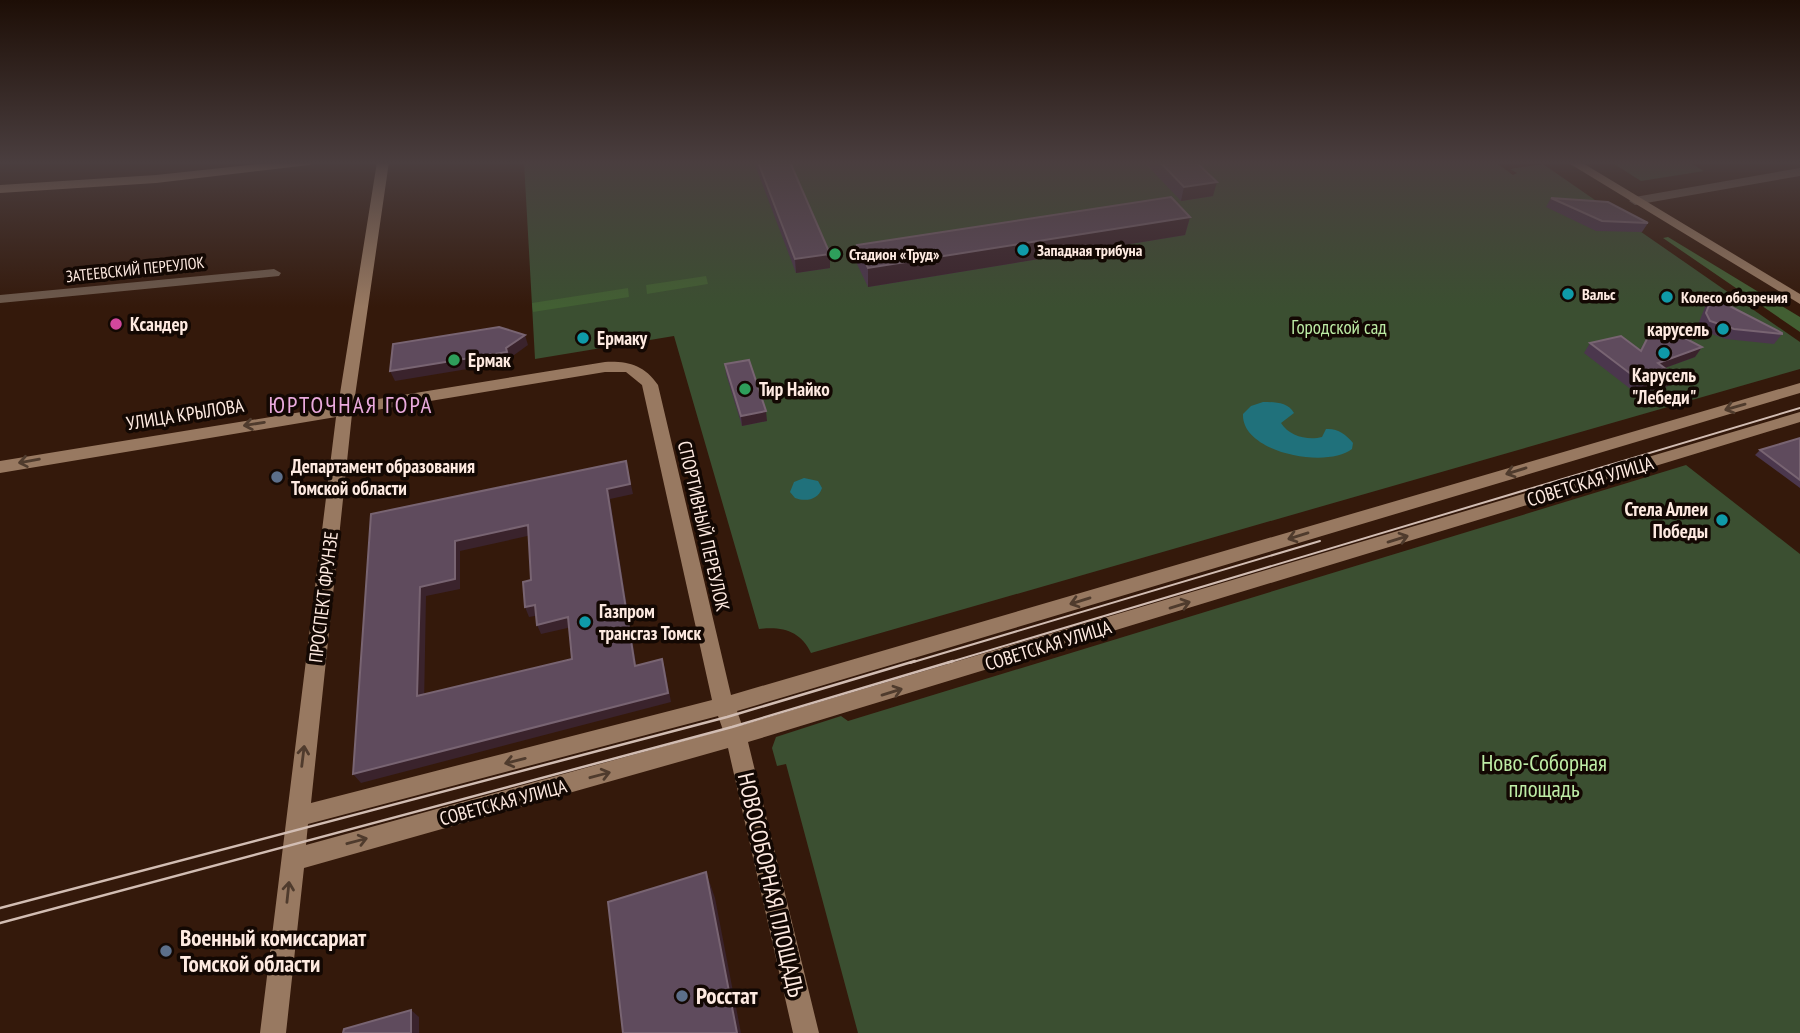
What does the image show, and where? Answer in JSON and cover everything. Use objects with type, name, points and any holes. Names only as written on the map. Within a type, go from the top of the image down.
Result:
[{"type":"street","name":"ПРОСПЕКТ ФРУНЗЕ","points":[[273,1033],[345,409],[376,210]]},
{"type":"street","points":[[1650,210],[1800,300]]},
{"type":"street","name":"ЗАТЕЕВСКИЙ ПЕРЕУЛОК","points":[[0,299],[274,273]]},
{"type":"street","name":"УЛИЦА КРЫЛОВА","points":[[0,467],[605,367],[626,366]]},
{"type":"street","name":"СПОРТИВНЫЙ ПЕРЕУЛОК","points":[[626,366],[644,375],[650,384],[723,706],[736,738]]},
{"type":"street","name":"СОВЕТСКАЯ УЛИЦА","points":[[296,817],[723,706],[1800,388]]},
{"type":"street","name":"СОВЕТСКАЯ УЛИЦА","points":[[292,860],[736,738],[1800,417]]},
{"type":"street","name":"НОВОСОБОРНАЯ ПЛОЩАДЬ","points":[[736,738],[806,1033]]},
{"type":"green space","name":"Городской сад","points":[[527,210],[1610,210],[1800,342],[1800,369],[811,653],[802,640],[790,632],[775,628],[759,629],[674,336],[535,359]]},
{"type":"green space","points":[[1668,237],[1800,317],[1800,332],[1663,238]]},
{"type":"green space","points":[[706,276],[708,284],[647,294],[646,285]]},
{"type":"green space","points":[[628,288],[629,297],[533,312],[532,303]]},
{"type":"green space","name":"Ново-Соборная площадь","points":[[1686,465],[1800,554],[1800,1033],[858,1033],[786,764],[777,766],[772,748],[776,737],[841,716],[848,721]]},
{"type":"water","points":[[1263,402],[1280,403],[1291,409],[1294,413],[1281,423],[1294,434],[1317,438],[1322,437],[1326,429],[1334,430],[1341,432],[1353,443],[1352,449],[1340,455],[1306,457],[1287,454],[1270,447],[1256,439],[1246,428],[1243,414],[1251,406]]},
{"type":"water","points":[[804,478],[818,481],[822,488],[815,497],[807,500],[795,498],[790,492],[794,482]]},
{"type":"building","points":[[776,210],[811,210],[830,254],[795,259]]},
{"type":"building","points":[[1085,210],[1184,210],[1190,217],[868,268],[857,245]]},
{"type":"building","points":[[1578,210],[1624,210],[1648,223],[1602,221]]},
{"type":"building","points":[[1712,297],[1782,334],[1734,329],[1710,321],[1706,313]]},
{"type":"building","points":[[499,327],[525,335],[506,348],[507,352],[390,371],[393,344]]},
{"type":"building","points":[[1659,330],[1679,335],[1702,347],[1658,363],[1675,376],[1644,384],[1590,343],[1621,336],[1641,351],[1651,331]]},
{"type":"building","points":[[749,360],[766,411],[741,416],[725,364]]},
{"type":"building","points":[[1800,438],[1800,480],[1760,450]]},
{"type":"building","name":"Газпром трансгаз Томск","points":[[626,461],[630,484],[607,489],[635,666],[662,659],[668,693],[353,774],[371,514]],"holes":[[[528,525],[531,580],[523,582],[525,607],[535,605],[537,625],[568,617],[572,659],[417,696],[420,587],[455,579],[455,541]]]},
{"type":"building","points":[[706,872],[737,1033],[623,1033],[608,902]]},
{"type":"building","points":[[411,1010],[411,1033],[343,1033],[344,1029]]},
{"type":"tram line","points":[[947,663],[1800,408]]},
{"type":"tram line","points":[[910,663],[1320,541]]},
{"type":"tram line","points":[[0,908],[727,717],[915,661]]},
{"type":"tram line","points":[[0,923],[732,727],[953,661]]},
{"type":"place","name":"Западная трибуна","points":[[1023,250]]},
{"type":"place","name":"Стадион «Труд»","points":[[835,254]]},
{"type":"place","name":"Вальс","points":[[1568,294]]},
{"type":"place","name":"Колесо обозрения","points":[[1667,297]]},
{"type":"place","name":"Ксандер","points":[[116,324]]},
{"type":"place","name":"карусель","points":[[1723,329]]},
{"type":"place","name":"Ермаку","points":[[583,338]]},
{"type":"place","name":"Карусель \"Лебеди\"","points":[[1664,353]]},
{"type":"place","name":"Ермак","points":[[454,360]]},
{"type":"place","name":"Тир Найко","points":[[745,389]]},
{"type":"place","name":"Департамент образования Томской области","points":[[277,477]]},
{"type":"place","name":"Стела Аллеи Победы","points":[[1722,520]]},
{"type":"place","name":"Газпром трансгаз Томск","points":[[585,622]]},
{"type":"place","name":"Военный комиссариат Томской области","points":[[166,951]]},
{"type":"place","name":"Росстат","points":[[682,996]]},
{"type":"district","name":"ЮРТОЧНАЯ ГОРА","points":[[351,405]]}]
